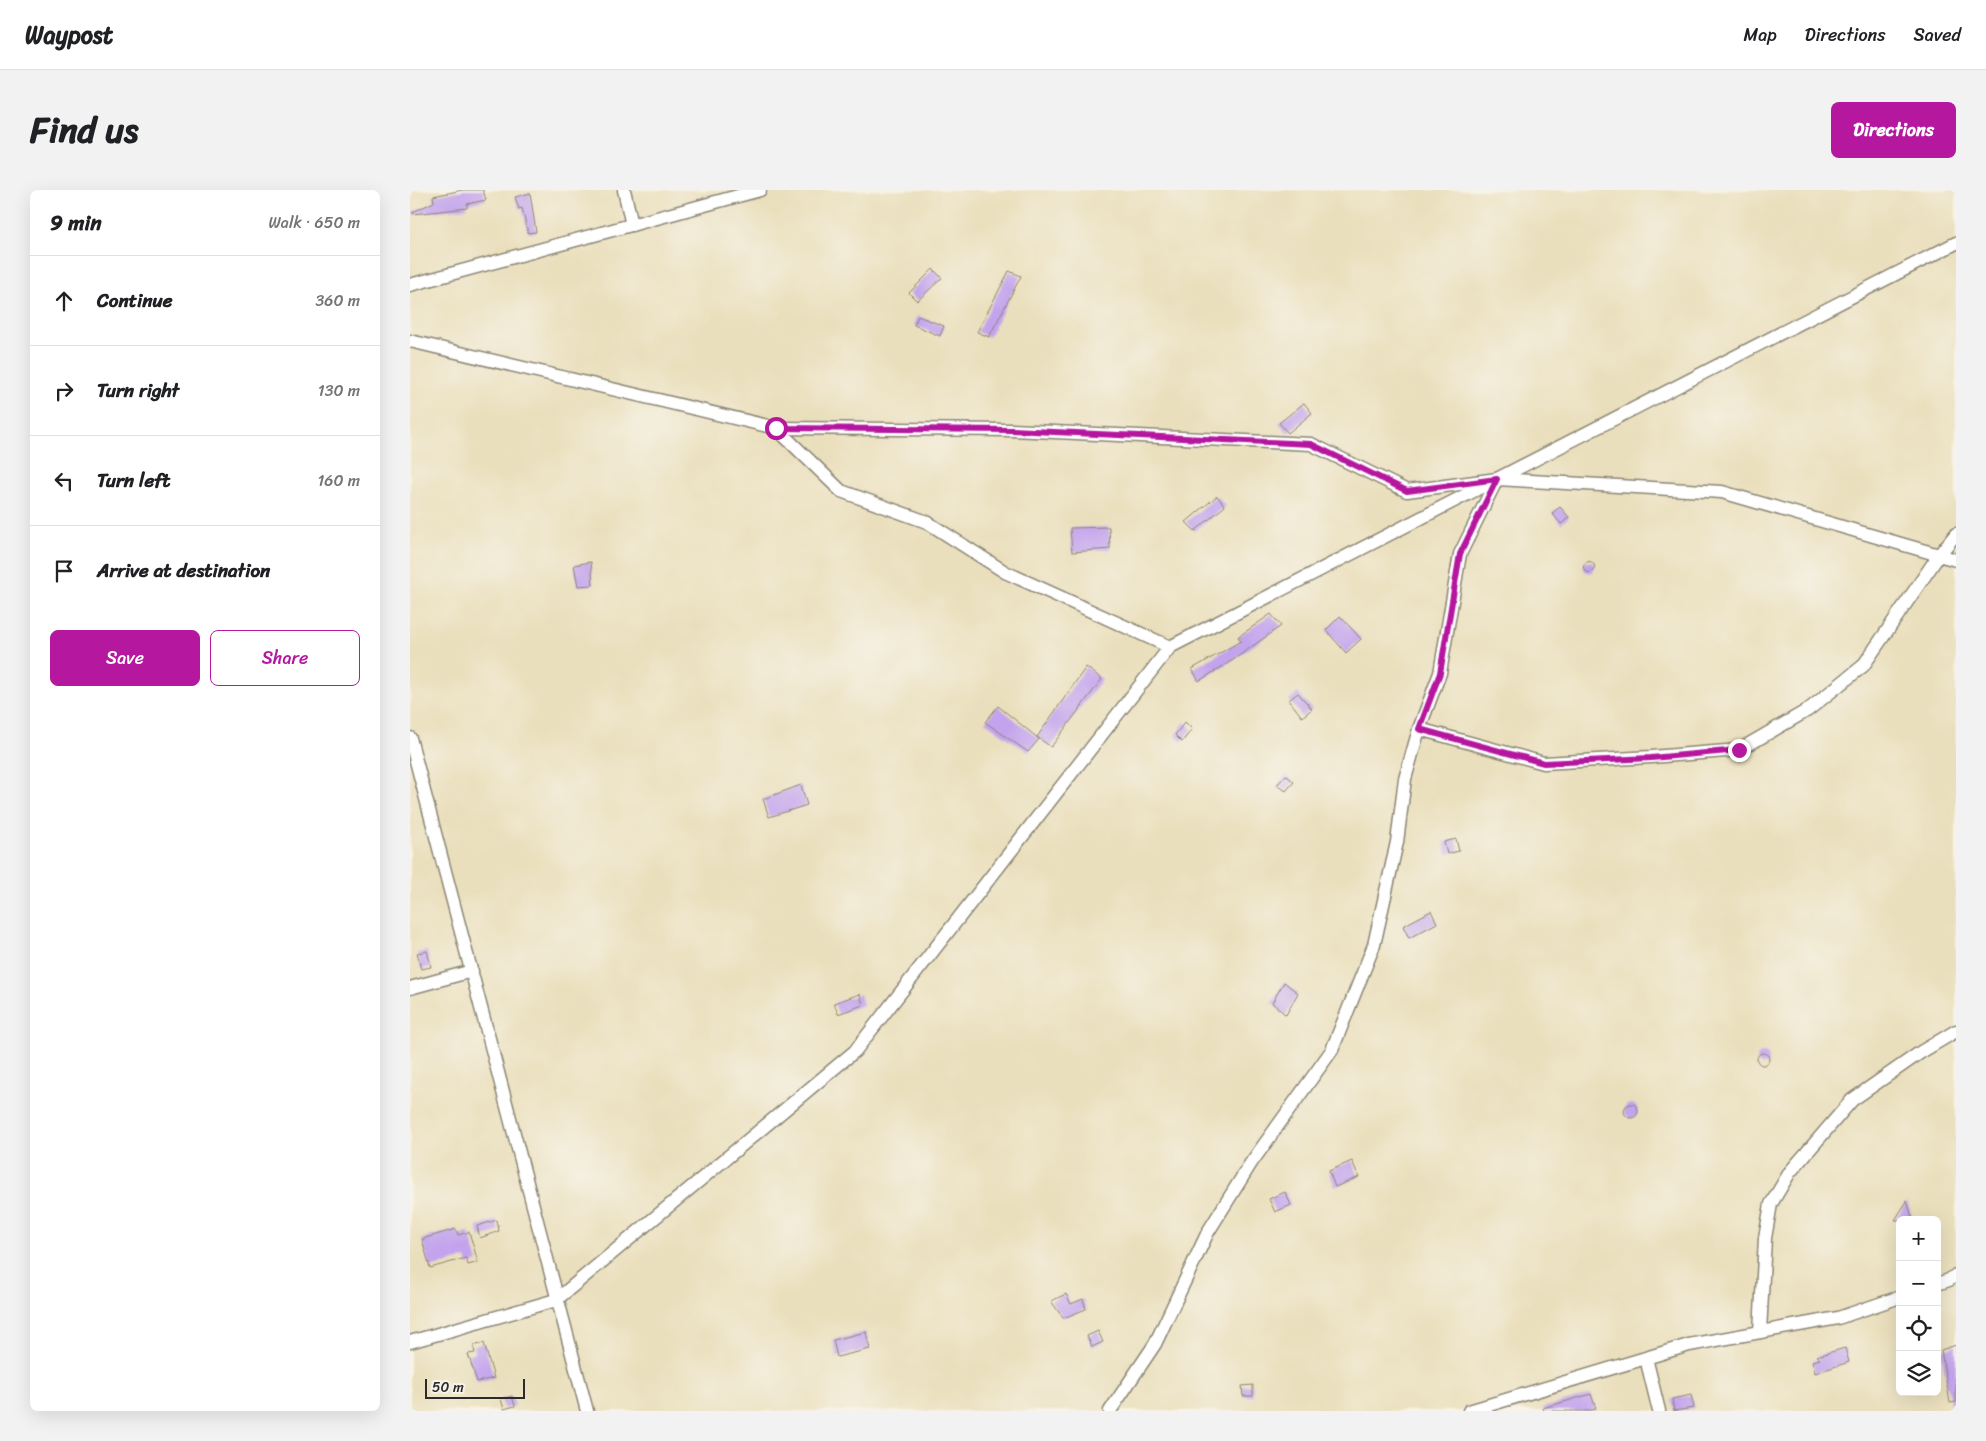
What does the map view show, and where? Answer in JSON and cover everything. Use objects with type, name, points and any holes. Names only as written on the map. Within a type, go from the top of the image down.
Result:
[{"type":"street","points":[[624,190],[632,224]]},
{"type":"street","points":[[410,285],[760,190]]},
{"type":"street","points":[[410,1342],[556,1300],[855,1051],[1170,647],[1956,242]]},
{"type":"street","points":[[410,341],[776,428],[1012,430],[1311,444],[1407,491],[1497,479],[1722,492],[1956,560]]},
{"type":"street","points":[[776,428],[840,491],[927,522],[1005,572],[1170,647]]},
{"type":"street","points":[[1110,1411],[1155,1344],[1208,1232],[1251,1163],[1332,1050],[1374,945],[1397,842],[1405,779],[1419,729],[1440,673],[1460,554],[1497,479]]},
{"type":"street","points":[[1419,729],[1544,763],[1651,758],[1739,750],[1808,710],[1863,666],[1939,555],[1956,534]]},
{"type":"street","points":[[410,738],[556,1300],[587,1411]]},
{"type":"street","points":[[410,988],[472,971]]},
{"type":"street","points":[[1760,1332],[1765,1238],[1771,1204],[1790,1172],[1852,1100],[1956,1031]]},
{"type":"street","points":[[1469,1411],[1690,1345],[1838,1318],[1896,1298]]},
{"type":"street","points":[[1646,1358],[1659,1411]]},
{"type":"building","points":[[463,190],[483,190],[486,200],[467,204],[467,208],[413,214],[413,212],[434,202],[433,196]]},
{"type":"building","points":[[530,193],[536,232],[528,233],[522,208],[519,209],[515,197]]},
{"type":"building","points":[[933,269],[942,278],[917,301],[909,293]]},
{"type":"building","points":[[1009,271],[1021,276],[989,337],[977,332]]},
{"type":"building","points":[[918,316],[944,326],[940,336],[914,325]]},
{"type":"building","points":[[1304,403],[1312,413],[1288,433],[1279,423]]},
{"type":"building","points":[[1217,496],[1225,506],[1195,531],[1186,522]]},
{"type":"building","points":[[1560,507],[1569,517],[1561,524],[1552,513]]},
{"type":"building","points":[[1109,527],[1110,549],[1072,552],[1070,528]]},
{"type":"building","points":[[591,562],[593,585],[578,586],[574,565]]},
{"type":"building","points":[[1587,562],[1591,562],[1594,567],[1593,571],[1587,572],[1584,569],[1584,565]]},
{"type":"building","points":[[1271,614],[1281,626],[1199,681],[1192,669],[1241,641],[1238,637]]},
{"type":"building","points":[[1340,616],[1361,639],[1346,653],[1326,630]]},
{"type":"building","points":[[1086,667],[1102,679],[1051,747],[1037,737]]},
{"type":"building","points":[[1298,693],[1312,709],[1302,717],[1289,700]]},
{"type":"building","points":[[998,706],[1039,739],[1028,752],[985,722]]},
{"type":"building","points":[[1185,722],[1192,729],[1182,742],[1175,735]]},
{"type":"building","points":[[1286,775],[1294,782],[1286,791],[1277,785]]},
{"type":"building","points":[[801,785],[807,805],[769,817],[763,799]]},
{"type":"building","points":[[1456,839],[1459,851],[1447,854],[1444,842]]},
{"type":"building","points":[[1431,911],[1437,923],[1409,938],[1403,926]]},
{"type":"building","points":[[427,951],[431,967],[421,969],[417,953]]},
{"type":"building","points":[[1284,982],[1298,993],[1286,1015],[1272,1003]]},
{"type":"building","points":[[860,994],[863,1005],[838,1014],[834,1003]]},
{"type":"building","points":[[1763,1053],[1769,1059],[1763,1065],[1757,1059]]},
{"type":"building","points":[[1631,1104],[1636,1106],[1638,1111],[1636,1116],[1631,1118],[1626,1116],[1624,1111],[1626,1106]]},
{"type":"building","points":[[1352,1161],[1359,1177],[1335,1187],[1329,1171]]},
{"type":"building","points":[[1285,1192],[1291,1205],[1275,1212],[1269,1199]]},
{"type":"building","points":[[1907,1201],[1912,1216],[1898,1216]]},
{"type":"building","points":[[497,1220],[499,1231],[480,1238],[477,1226]]},
{"type":"building","points":[[456,1229],[458,1235],[469,1232],[478,1262],[468,1265],[466,1258],[430,1268],[422,1239]]},
{"type":"building","points":[[1066,1294],[1071,1304],[1083,1299],[1086,1309],[1063,1318],[1051,1301]]},
{"type":"building","points":[[1098,1331],[1103,1342],[1092,1347],[1087,1336]]},
{"type":"building","points":[[866,1332],[870,1349],[837,1357],[833,1340]]},
{"type":"building","points":[[484,1343],[494,1378],[477,1382],[468,1354],[475,1353],[473,1346]]},
{"type":"building","points":[[1956,1345],[1956,1402],[1950,1403],[1941,1350]]},
{"type":"building","points":[[1845,1348],[1849,1362],[1815,1373],[1812,1361],[1820,1359],[1817,1356]]},
{"type":"building","points":[[1253,1385],[1253,1396],[1243,1396],[1242,1386]]},
{"type":"building","points":[[1591,1394],[1596,1409],[1587,1411],[1544,1411],[1543,1408]]},
{"type":"building","points":[[1691,1395],[1694,1408],[1674,1411],[1672,1399]]},
{"type":"building","points":[[512,1396],[515,1406],[504,1409],[501,1399]]},
{"type":"route","points":[[776,428],[1012,430],[1311,444],[1407,491],[1497,479],[1460,554],[1440,673],[1419,729],[1544,763],[1651,758],[1739,750]]}]
